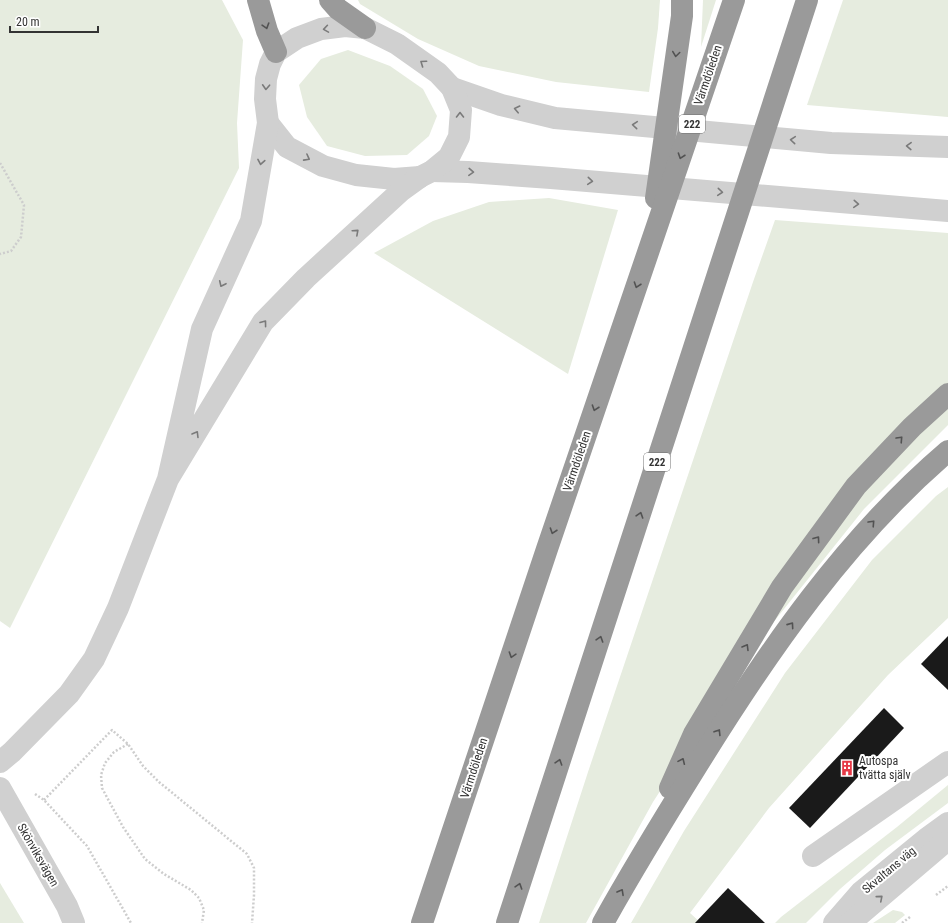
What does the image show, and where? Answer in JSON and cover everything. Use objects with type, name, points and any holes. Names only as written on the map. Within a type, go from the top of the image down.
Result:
[{"type":"highway","points":[[258,0],[267,31],[276,52]]},
{"type":"highway","points":[[330,0],[338,9],[365,28]]},
{"type":"highway","points":[[649,248],[682,16],[682,0]]},
{"type":"highway","name":"Värmdöleden","points":[[422,923],[734,0]]},
{"type":"highway","name":"222","points":[[507,923],[808,0]]},
{"type":"highway","points":[[638,860],[694,734],[782,587],[856,486],[912,427],[948,394]]},
{"type":"highway","points":[[603,923],[638,860],[740,697],[805,606],[870,525],[926,470],[948,451]]},
{"type":"street","points":[[0,762],[12,752],[69,694],[94,659],[118,608],[168,479],[202,329],[251,221],[268,123],[265,99],[266,79],[270,64],[276,52],[297,38],[321,30],[345,26],[365,28],[397,44],[438,73],[452,88],[461,110],[459,138],[449,157],[402,190],[306,278],[263,322],[168,479]]},
{"type":"street","points":[[452,88],[501,106],[555,118],[831,143],[948,147]]},
{"type":"street","points":[[268,123],[287,147],[324,166],[356,175],[394,179],[426,174],[468,172],[948,212]]},
{"type":"street","points":[[814,856],[948,762]]},
{"type":"street","name":"Skönviksvägen","points":[[0,788],[67,906],[74,923]]},
{"type":"street","name":"Skvaltans väg","points":[[834,923],[861,892],[948,823]]},
{"type":"street","name":"Skvaltans väg","points":[[850,923],[948,839]]},
{"type":"path","points":[[0,163],[24,205],[21,238],[11,251],[0,254]]},
{"type":"path","points":[[44,800],[112,730],[128,744],[143,766],[159,782],[247,854],[254,868],[252,923]]},
{"type":"path","points":[[128,744],[114,752],[105,763],[100,775],[102,788],[123,827],[145,859],[164,874],[191,890],[200,898],[204,910],[202,923]]},
{"type":"path","points":[[31,792],[44,800],[87,846],[131,923]]},
{"type":"path","points":[[936,895],[948,886]]},
{"type":"path","points":[[902,923],[910,917]]},
{"type":"shaded area","points":[[0,0],[222,0],[243,40],[237,123],[239,168],[10,628],[0,621]]},
{"type":"shaded area","points":[[358,0],[660,0],[658,28],[649,92],[556,82],[479,66],[418,39],[360,4]]},
{"type":"shaded area","points":[[703,0],[716,0],[701,47]]},
{"type":"shaded area","points":[[843,0],[948,0],[948,117],[807,105]]},
{"type":"shaded area","points":[[348,50],[390,66],[423,89],[437,116],[429,136],[407,155],[365,156],[327,146],[307,117],[299,85],[321,59]]},
{"type":"shaded area","points":[[549,198],[618,210],[568,374],[374,253],[433,221],[489,202]]},
{"type":"shaded area","points":[[775,220],[948,233],[948,425],[864,509],[752,649],[653,802],[586,923],[539,923],[588,772]]},
{"type":"shaded area","points":[[948,487],[948,618],[888,675],[769,808],[690,913],[701,923],[631,923],[684,831],[785,673],[872,560],[936,496]]},
{"type":"shaded area","points":[[948,785],[948,803],[885,850],[840,889],[806,923],[775,923],[897,827]]},
{"type":"shaded area","points":[[0,883],[24,923],[0,923]]},
{"type":"shaded area","points":[[893,910],[902,912],[905,915],[895,923],[873,923]]},
{"type":"building","points":[[948,636],[948,690],[921,664]]},
{"type":"building","name":"Autospa tvätta själv","points":[[884,708],[904,728],[810,828],[789,808]]},
{"type":"building","points":[[728,888],[765,923],[695,923]]},
{"type":"place","name":"Autospa tvätta själv","points":[[847,768]]}]
